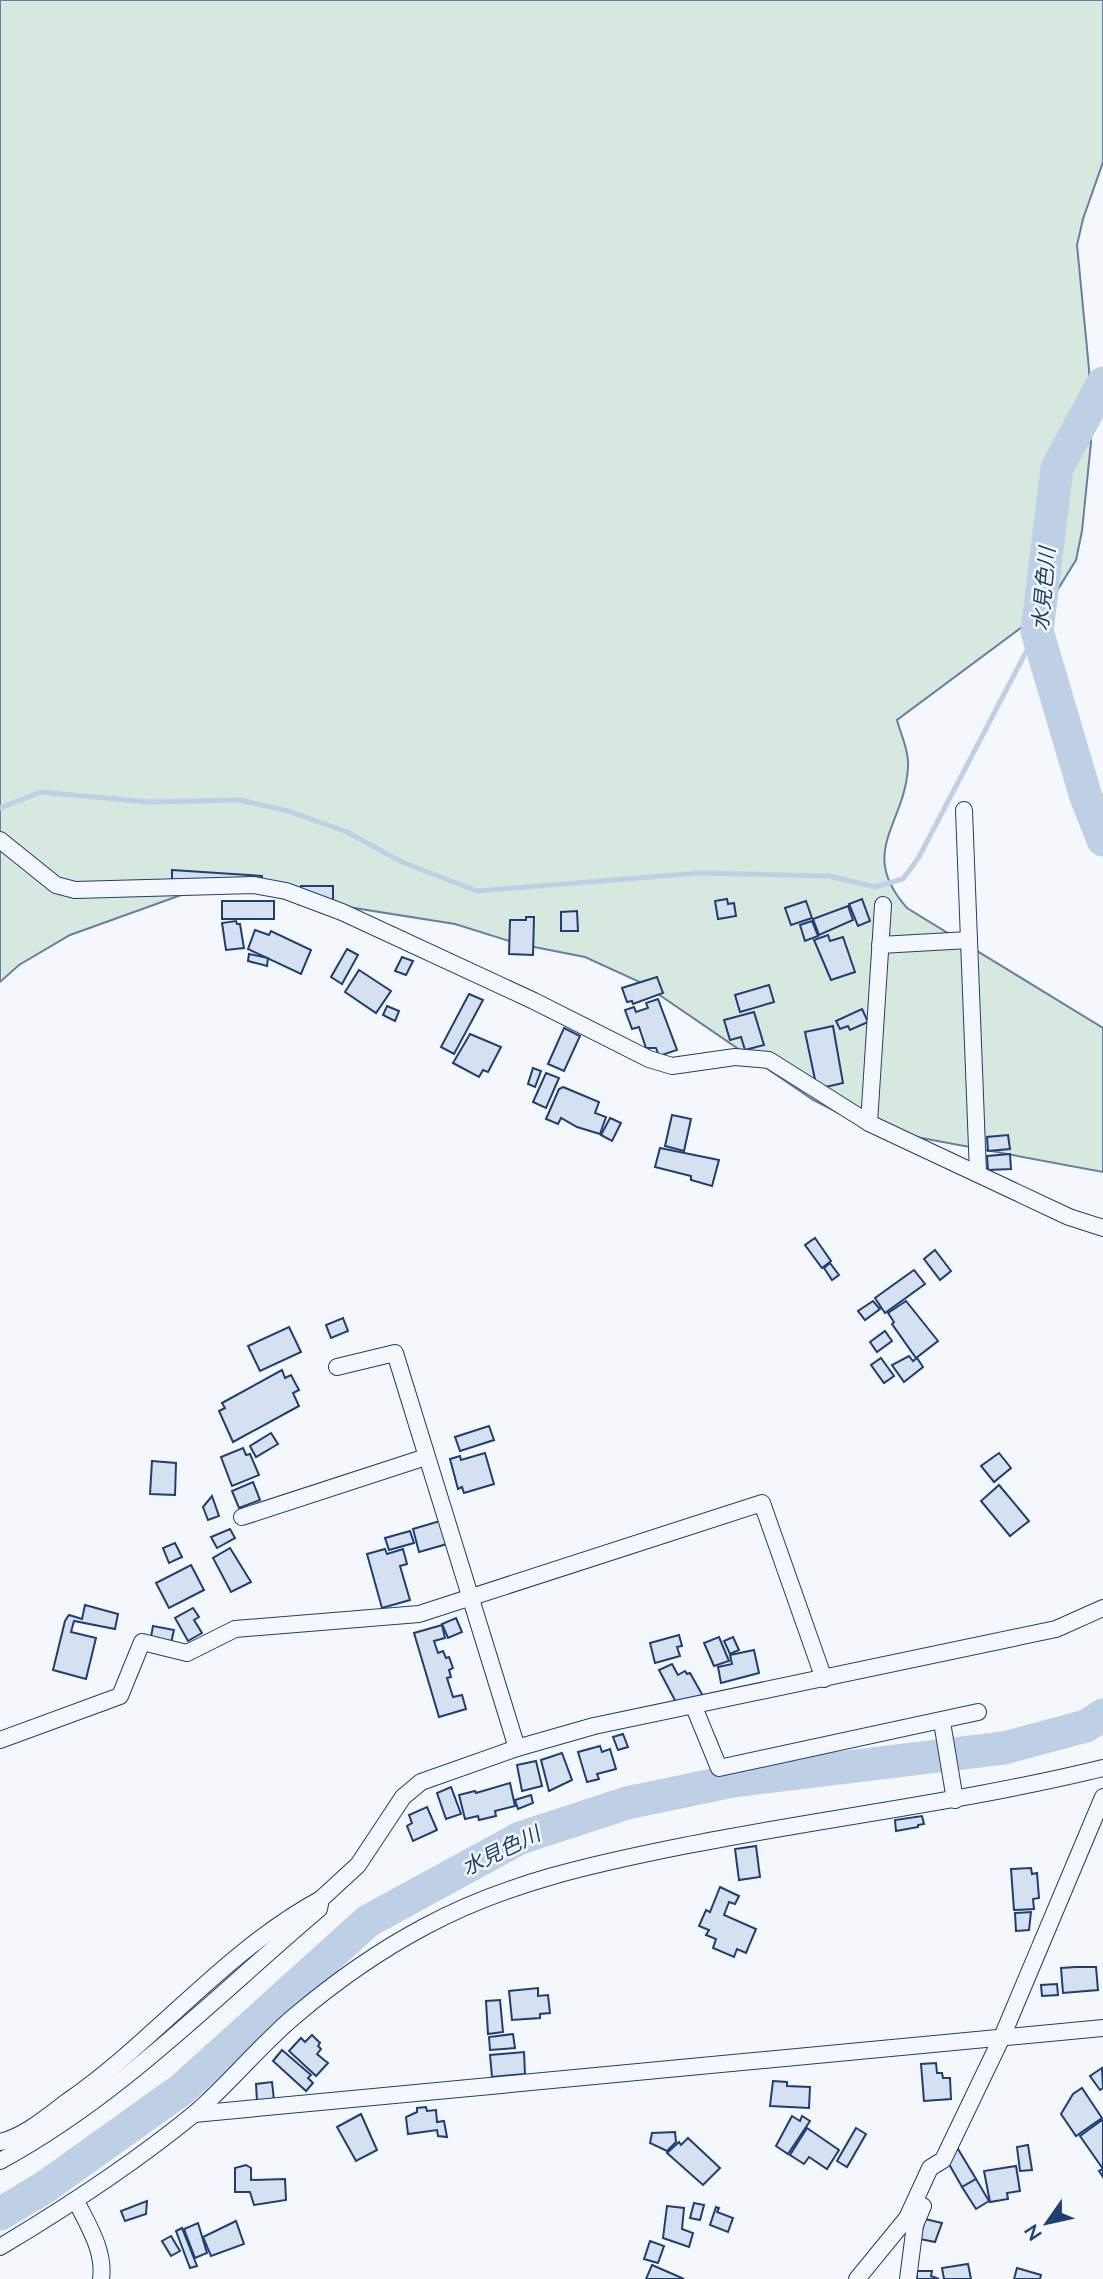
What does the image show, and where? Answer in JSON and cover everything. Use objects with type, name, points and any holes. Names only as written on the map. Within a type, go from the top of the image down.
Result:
[{"type":"street","points":[[964,810],[978,1174]]},
{"type":"street","points":[[0,841],[56,885],[75,890],[254,885],[286,891],[342,912],[534,1001],[649,1059],[672,1066],[735,1057],[769,1060],[869,1122],[1069,1217],[1103,1228]]},
{"type":"street","points":[[869,1122],[883,905]]},
{"type":"street","points":[[880,945],[969,940]]},
{"type":"street","points":[[337,1367],[394,1353],[517,1748]]},
{"type":"street","points":[[242,1517],[426,1457]]},
{"type":"street","points":[[0,1740],[120,1696],[142,1642],[187,1653],[235,1629],[419,1614],[470,1595],[762,1503],[824,1679]]},
{"type":"street","points":[[0,2142],[37,2124],[99,2080],[265,1932],[321,1899],[358,1865],[403,1797],[421,1782],[517,1748],[594,1726],[1056,1629],[1103,1608]]},
{"type":"street","points":[[694,1707],[719,1768],[942,1722],[978,1712]]},
{"type":"street","points":[[942,1722],[956,1800]]},
{"type":"street","points":[[0,2247],[76,2201],[194,2114],[296,2015],[338,1984],[423,1927],[484,1898],[578,1867],[797,1823],[956,1800],[1103,1768]]},
{"type":"street","points":[[908,2279],[915,2225],[1002,2037],[1103,1797]]},
{"type":"street","points":[[0,2161],[45,2137],[150,2060],[224,1990],[319,1909],[321,1899]]},
{"type":"street","points":[[194,2114],[1103,2028]]},
{"type":"street","points":[[857,2279],[907,2218],[930,2168],[943,2160]]},
{"type":"street","points":[[76,2201],[95,2239],[103,2268],[101,2279]]},
{"type":"shaded area","points":[[0,0],[1103,0],[1103,162],[1077,245],[1089,369],[1091,442],[1082,531],[1076,560],[1045,610],[897,720],[906,749],[908,767],[900,806],[885,854],[886,870],[893,888],[907,908],[1103,1028],[1103,1172],[868,1128],[813,1100],[642,983],[585,957],[519,944],[455,924],[228,888],[184,894],[70,935],[19,965],[0,982]]},
{"type":"building","points":[[172,870],[262,876],[261,884],[172,881]]},
{"type":"building","points":[[301,886],[333,886],[333,904],[301,892]]},
{"type":"building","points":[[727,899],[728,904],[734,903],[736,916],[718,919],[715,901]]},
{"type":"building","points":[[862,899],[870,921],[858,926],[849,904]]},
{"type":"building","points":[[222,901],[274,901],[274,919],[222,919]]},
{"type":"building","points":[[806,901],[812,918],[791,925],[785,908]]},
{"type":"building","points":[[848,906],[853,920],[819,935],[813,919]]},
{"type":"building","points":[[577,911],[578,931],[561,931],[561,912]]},
{"type":"building","points":[[526,917],[534,917],[533,955],[509,954],[510,920],[526,920]]},
{"type":"building","points":[[236,921],[240,924],[244,948],[226,950],[222,923]]},
{"type":"building","points":[[812,921],[818,936],[805,941],[800,925]]},
{"type":"building","points":[[255,930],[269,935],[271,931],[311,950],[301,974],[248,949]]},
{"type":"building","points":[[828,935],[830,941],[843,937],[855,972],[831,980],[814,940]]},
{"type":"building","points":[[347,949],[358,955],[342,984],[331,977]]},
{"type":"building","points":[[249,954],[268,958],[267,966],[248,961]]},
{"type":"building","points":[[402,957],[413,961],[406,975],[395,971]]},
{"type":"building","points":[[359,970],[391,991],[376,1013],[345,992]]},
{"type":"building","points":[[657,977],[663,993],[633,1004],[632,1001],[627,1002],[622,988]]},
{"type":"building","points":[[769,985],[774,1002],[740,1012],[735,995]]},
{"type":"building","points":[[469,994],[483,1000],[454,1054],[441,1047]]},
{"type":"building","points":[[658,999],[677,1050],[659,1056],[656,1048],[646,1048],[639,1027],[632,1029],[625,1010],[634,1007],[636,1012],[648,1008],[646,1003]]},
{"type":"building","points":[[387,1006],[399,1011],[395,1021],[383,1015]]},
{"type":"building","points":[[862,1009],[868,1022],[850,1030],[848,1026],[840,1029],[836,1021]]},
{"type":"building","points":[[754,1012],[764,1045],[745,1050],[741,1037],[730,1040],[724,1020]]},
{"type":"building","points":[[833,1026],[843,1083],[817,1089],[805,1032]]},
{"type":"building","points":[[564,1028],[580,1036],[564,1071],[548,1064]]},
{"type":"building","points":[[470,1034],[501,1047],[488,1072],[483,1070],[479,1077],[453,1063]]},
{"type":"building","points":[[533,1068],[541,1071],[535,1087],[528,1084]]},
{"type":"building","points":[[546,1073],[559,1078],[546,1108],[533,1102]]},
{"type":"building","points":[[563,1087],[599,1102],[595,1113],[606,1117],[600,1134],[577,1127],[561,1118],[558,1124],[546,1119],[559,1089]]},
{"type":"building","points":[[672,1115],[691,1119],[684,1151],[665,1146]]},
{"type":"building","points":[[610,1118],[621,1123],[612,1141],[601,1135]]},
{"type":"building","points":[[1008,1135],[1010,1149],[988,1151],[987,1137]]},
{"type":"building","points":[[660,1148],[719,1160],[712,1186],[691,1180],[691,1176],[655,1167]]},
{"type":"building","points":[[1010,1154],[1011,1169],[988,1170],[987,1156]]},
{"type":"building","points":[[815,1238],[831,1261],[822,1268],[805,1245]]},
{"type":"building","points":[[935,1250],[951,1271],[940,1280],[924,1259]]},
{"type":"building","points":[[830,1263],[839,1275],[832,1280],[824,1268]]},
{"type":"building","points":[[914,1270],[925,1284],[885,1313],[875,1298]]},
{"type":"building","points":[[873,1301],[880,1309],[865,1320],[858,1311]]},
{"type":"building","points":[[906,1301],[938,1341],[916,1358],[892,1324],[894,1322],[888,1313]]},
{"type":"building","points":[[343,1318],[348,1331],[331,1338],[326,1325]]},
{"type":"building","points":[[289,1327],[301,1352],[260,1371],[248,1346]]},
{"type":"building","points":[[885,1331],[892,1341],[877,1352],[870,1342]]},
{"type":"building","points":[[909,1356],[913,1361],[917,1358],[923,1367],[904,1382],[892,1365]]},
{"type":"building","points":[[881,1358],[894,1376],[884,1383],[871,1365]]},
{"type":"building","points":[[282,1370],[285,1378],[291,1375],[299,1390],[293,1393],[299,1406],[233,1442],[219,1411],[225,1408],[222,1403]]},
{"type":"building","points":[[489,1426],[494,1440],[460,1451],[455,1437]]},
{"type":"building","points":[[271,1433],[278,1444],[256,1457],[250,1446]]},
{"type":"building","points":[[243,1448],[246,1455],[250,1454],[259,1475],[232,1486],[221,1457]]},
{"type":"building","points":[[485,1453],[494,1484],[464,1493],[462,1487],[458,1489],[450,1459],[460,1456],[461,1460]]},
{"type":"building","points":[[999,1453],[1011,1468],[994,1482],[981,1466]]},
{"type":"building","points":[[152,1461],[176,1463],[175,1495],[150,1494]]},
{"type":"building","points":[[253,1482],[260,1500],[239,1508],[232,1491]]},
{"type":"building","points":[[999,1485],[1029,1521],[1010,1536],[981,1501]]},
{"type":"building","points":[[212,1496],[219,1516],[208,1520],[203,1507]]},
{"type":"building","points":[[440,1521],[447,1544],[419,1552],[413,1529]]},
{"type":"building","points":[[230,1529],[235,1538],[217,1548],[211,1537]]},
{"type":"building","points":[[410,1531],[414,1543],[389,1550],[385,1538]]},
{"type":"building","points":[[175,1543],[182,1557],[169,1563],[163,1548]]},
{"type":"building","points":[[230,1548],[251,1582],[231,1592],[213,1558]]},
{"type":"building","points":[[385,1549],[387,1554],[403,1549],[407,1564],[400,1566],[410,1600],[382,1608],[367,1554]]},
{"type":"building","points":[[191,1565],[204,1590],[169,1608],[156,1583]]},
{"type":"building","points":[[85,1605],[118,1614],[115,1629],[74,1621],[71,1632],[96,1638],[86,1679],[53,1670],[65,1621],[69,1615],[82,1619]]},
{"type":"building","points":[[193,1608],[199,1617],[194,1620],[202,1633],[188,1641],[175,1618]]},
{"type":"building","points":[[456,1618],[462,1632],[448,1638],[442,1624]]},
{"type":"building","points":[[442,1625],[445,1638],[434,1641],[438,1653],[443,1651],[446,1658],[449,1657],[453,1668],[449,1670],[451,1677],[447,1678],[453,1697],[462,1695],[466,1709],[439,1717],[414,1633]]},
{"type":"building","points":[[153,1626],[174,1630],[170,1647],[150,1642]]},
{"type":"building","points":[[679,1635],[682,1646],[677,1647],[680,1656],[655,1663],[650,1643]]},
{"type":"building","points":[[719,1637],[729,1661],[714,1666],[704,1643]]},
{"type":"building","points":[[733,1637],[739,1650],[730,1654],[724,1641]]},
{"type":"building","points":[[754,1650],[759,1673],[721,1683],[718,1667],[732,1664],[730,1655]]},
{"type":"building","points":[[672,1664],[678,1675],[685,1671],[690,1673],[703,1696],[679,1708],[659,1670]]},
{"type":"building","points":[[623,1734],[628,1747],[618,1750],[613,1737]]},
{"type":"building","points":[[600,1746],[602,1752],[610,1749],[616,1769],[597,1774],[599,1779],[587,1782],[578,1752]]},
{"type":"building","points":[[562,1753],[572,1780],[549,1791],[541,1760]]},
{"type":"building","points":[[536,1761],[542,1786],[522,1791],[517,1765]]},
{"type":"building","points":[[510,1783],[515,1806],[495,1811],[496,1816],[479,1820],[478,1816],[465,1819],[459,1795]]},
{"type":"building","points":[[451,1787],[461,1814],[446,1819],[437,1793]]},
{"type":"building","points":[[531,1795],[533,1803],[518,1809],[515,1800]]},
{"type":"building","points":[[427,1807],[437,1830],[413,1841],[407,1826],[412,1823],[409,1815]]},
{"type":"building","points":[[922,1816],[924,1824],[896,1831],[895,1820]]},
{"type":"building","points":[[756,1846],[760,1877],[739,1880],[735,1849]]},
{"type":"building","points":[[1031,1868],[1032,1874],[1037,1873],[1039,1898],[1033,1899],[1034,1909],[1014,1910],[1011,1869]]},
{"type":"building","points":[[720,1887],[739,1896],[735,1904],[729,1902],[724,1915],[756,1929],[746,1953],[737,1949],[734,1957],[713,1948],[716,1939],[706,1935],[709,1930],[699,1926],[706,1910],[710,1912]]},
{"type":"building","points":[[1031,1912],[1029,1930],[1016,1931],[1015,1913]]},
{"type":"building","points":[[1096,1967],[1098,1990],[1063,1993],[1061,1968]]},
{"type":"building","points":[[1057,1984],[1058,1995],[1042,1996],[1041,1985]]},
{"type":"building","points":[[538,1988],[538,1996],[548,1995],[550,2013],[540,2014],[540,2018],[512,2020],[509,1991]]},
{"type":"building","points":[[500,2000],[503,2032],[488,2034],[486,2001]]},
{"type":"building","points":[[513,2034],[515,2048],[490,2050],[489,2037]]},
{"type":"building","points":[[312,2035],[320,2043],[318,2046],[321,2049],[317,2054],[328,2063],[316,2076],[289,2051],[301,2038],[305,2042]]},
{"type":"building","points":[[282,2050],[311,2075],[308,2078],[313,2083],[306,2091],[273,2061]]},
{"type":"building","points":[[524,2052],[525,2074],[492,2077],[490,2055]]},
{"type":"building","points":[[936,2063],[937,2073],[942,2073],[943,2078],[950,2078],[951,2099],[924,2101],[921,2064]]},
{"type":"building","points":[[1102,2068],[1103,2088],[1100,2090],[1090,2076]]},
{"type":"building","points":[[773,2081],[787,2082],[787,2086],[810,2087],[809,2108],[770,2106]]},
{"type":"building","points":[[272,2082],[274,2100],[257,2101],[256,2084]]},
{"type":"building","points":[[1082,2088],[1102,2118],[1076,2136],[1061,2114],[1073,2094]]},
{"type":"building","points":[[426,2107],[427,2111],[436,2110],[437,2122],[444,2121],[447,2137],[438,2136],[437,2130],[408,2134],[406,2117],[417,2112],[417,2108]]},
{"type":"building","points":[[361,2114],[377,2150],[356,2161],[337,2127]]},
{"type":"building","points":[[792,2116],[800,2121],[802,2116],[810,2121],[788,2154],[776,2146]]},
{"type":"building","points":[[1102,2120],[1103,2122],[1103,2169],[1080,2136]]},
{"type":"building","points":[[807,2128],[839,2150],[827,2169],[809,2157],[804,2164],[790,2155]]},
{"type":"building","points":[[856,2128],[866,2134],[847,2167],[837,2161]]},
{"type":"building","points":[[675,2132],[676,2142],[667,2151],[650,2143],[652,2133]]},
{"type":"building","points":[[688,2138],[720,2168],[703,2185],[667,2153]]},
{"type":"building","points":[[1028,2145],[1032,2170],[1020,2171],[1017,2147]]},
{"type":"building","points":[[958,2149],[976,2179],[962,2187],[949,2164],[952,2153]]},
{"type":"building","points":[[246,2165],[251,2168],[251,2180],[285,2179],[286,2200],[254,2205],[250,2192],[235,2192],[235,2168]]},
{"type":"building","points":[[1016,2166],[1020,2191],[1007,2193],[1008,2199],[990,2202],[984,2171]]},
{"type":"building","points":[[976,2179],[989,2201],[976,2209],[962,2187]]},
{"type":"building","points":[[147,2201],[146,2214],[125,2221],[121,2211]]},
{"type":"building","points":[[694,2203],[704,2205],[700,2220],[690,2218]]},
{"type":"building","points":[[667,2206],[684,2208],[682,2229],[693,2233],[689,2247],[663,2238]]},
{"type":"building","points":[[716,2207],[719,2208],[717,2212],[733,2218],[728,2232],[710,2225]]},
{"type":"building","points":[[925,2219],[942,2223],[935,2242],[920,2239]]},
{"type":"building","points":[[236,2221],[244,2244],[211,2256],[203,2237]]},
{"type":"building","points":[[198,2223],[207,2253],[195,2258],[184,2229]]},
{"type":"building","points":[[182,2228],[197,2266],[190,2268],[176,2231]]},
{"type":"building","points":[[171,2236],[180,2251],[171,2256],[162,2241]]},
{"type":"building","points":[[650,2241],[664,2246],[658,2263],[644,2259]]},
{"type":"building","points":[[968,2264],[971,2279],[944,2279],[942,2268]]},
{"type":"building","points":[[652,2265],[684,2279],[646,2279]]},
{"type":"building","points":[[1017,2268],[1041,2275],[1040,2279],[1014,2279]]},
{"type":"building","points":[[917,2271],[932,2271],[931,2276],[939,2279],[917,2279]]},
{"type":"waterway","name":"水見色川","points":[[1103,383],[1057,468],[1037,631],[1086,797],[1103,840]]},
{"type":"waterway","points":[[0,808],[41,792],[148,802],[240,800],[288,811],[347,832],[402,862],[477,891],[700,873],[829,876],[875,887],[903,879],[919,857],[1037,631]]},
{"type":"waterway","name":"水見色川","points":[[0,2214],[45,2187],[182,2089],[368,1921],[520,1838],[627,1803],[732,1781],[1004,1748],[1086,1726],[1103,1715]]}]
